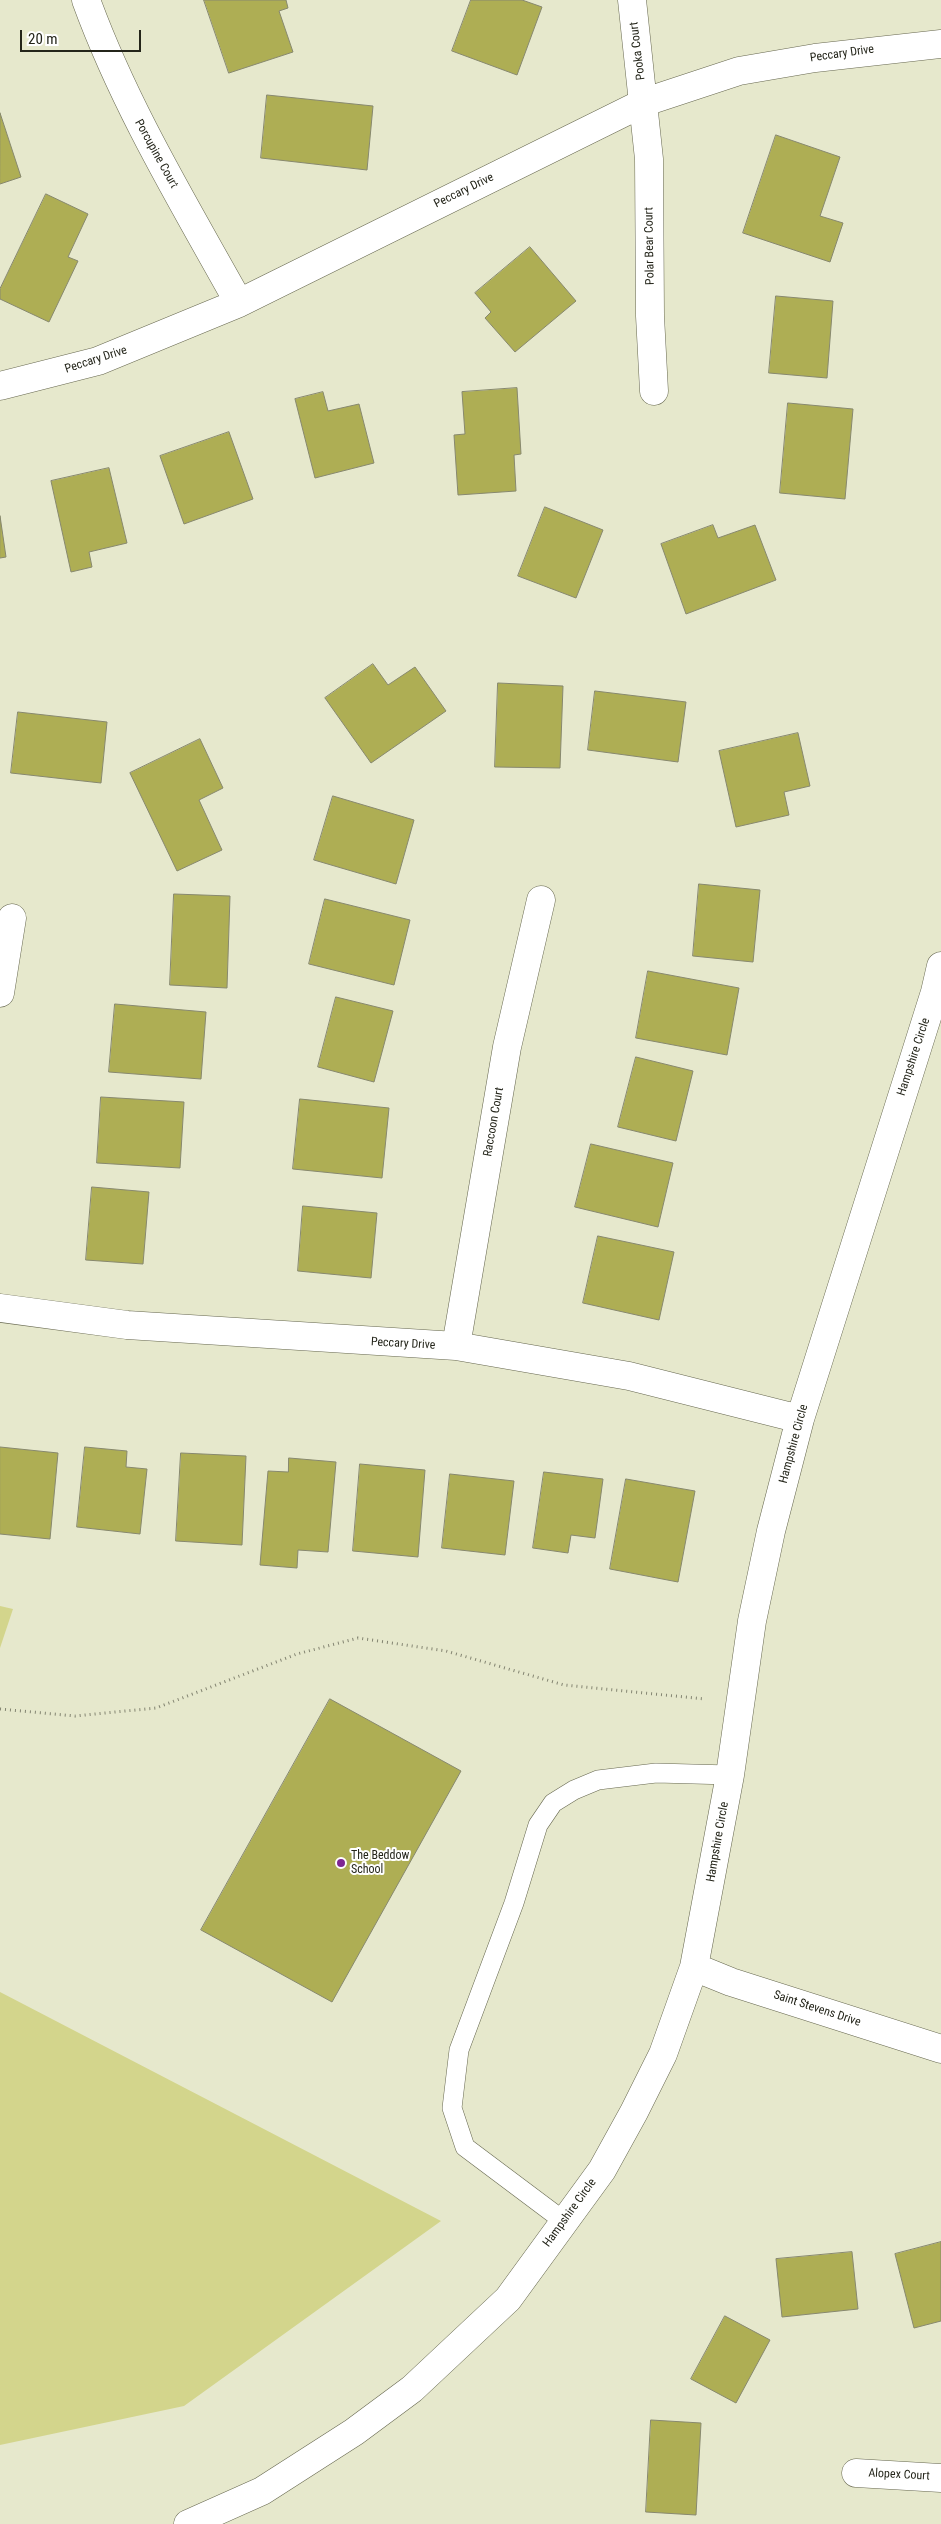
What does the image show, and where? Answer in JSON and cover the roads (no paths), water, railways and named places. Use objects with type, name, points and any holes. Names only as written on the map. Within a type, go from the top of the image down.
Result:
[{"type":"street","name":"Porcupine Court","points":[[86,0],[104,50],[132,111],[239,303]]},
{"type":"street","name":"Pooka Court","points":[[632,0],[644,102]]},
{"type":"street","name":"Peccary Drive","points":[[0,386],[98,361],[239,303],[644,102],[739,71],[885,49],[941,44]]},
{"type":"street","name":"Polar Bear Court","points":[[644,102],[649,159],[650,316],[654,391]]},
{"type":"street","name":"Raccoon Court","points":[[456,1346],[507,1048],[541,900]]},
{"type":"street","points":[[0,993],[12,918]]},
{"type":"street","name":"Hampshire Circle","points":[[188,2524],[262,2491],[354,2432],[412,2389],[508,2299],[566,2222],[602,2170],[663,2054],[694,1967],[730,1775],[758,1594],[800,1419],[939,984]]},
{"type":"street","name":"Peccary Drive","points":[[0,1308],[127,1325],[456,1346],[629,1376],[800,1419]]},
{"type":"street","name":"Saint Stevens Drive","points":[[694,1967],[731,1982],[941,2049]]},
{"type":"street","name":"Alopex Court","points":[[856,2473],[941,2478]]},
{"type":"lane","points":[[566,2222],[465,2147],[452,2108],[459,2050],[514,1903],[538,1825],[552,1803],[574,1790],[598,1780],[656,1773],[730,1775]]},
{"type":"place","name":"The Beddow School","points":[[341,1863]]}]
